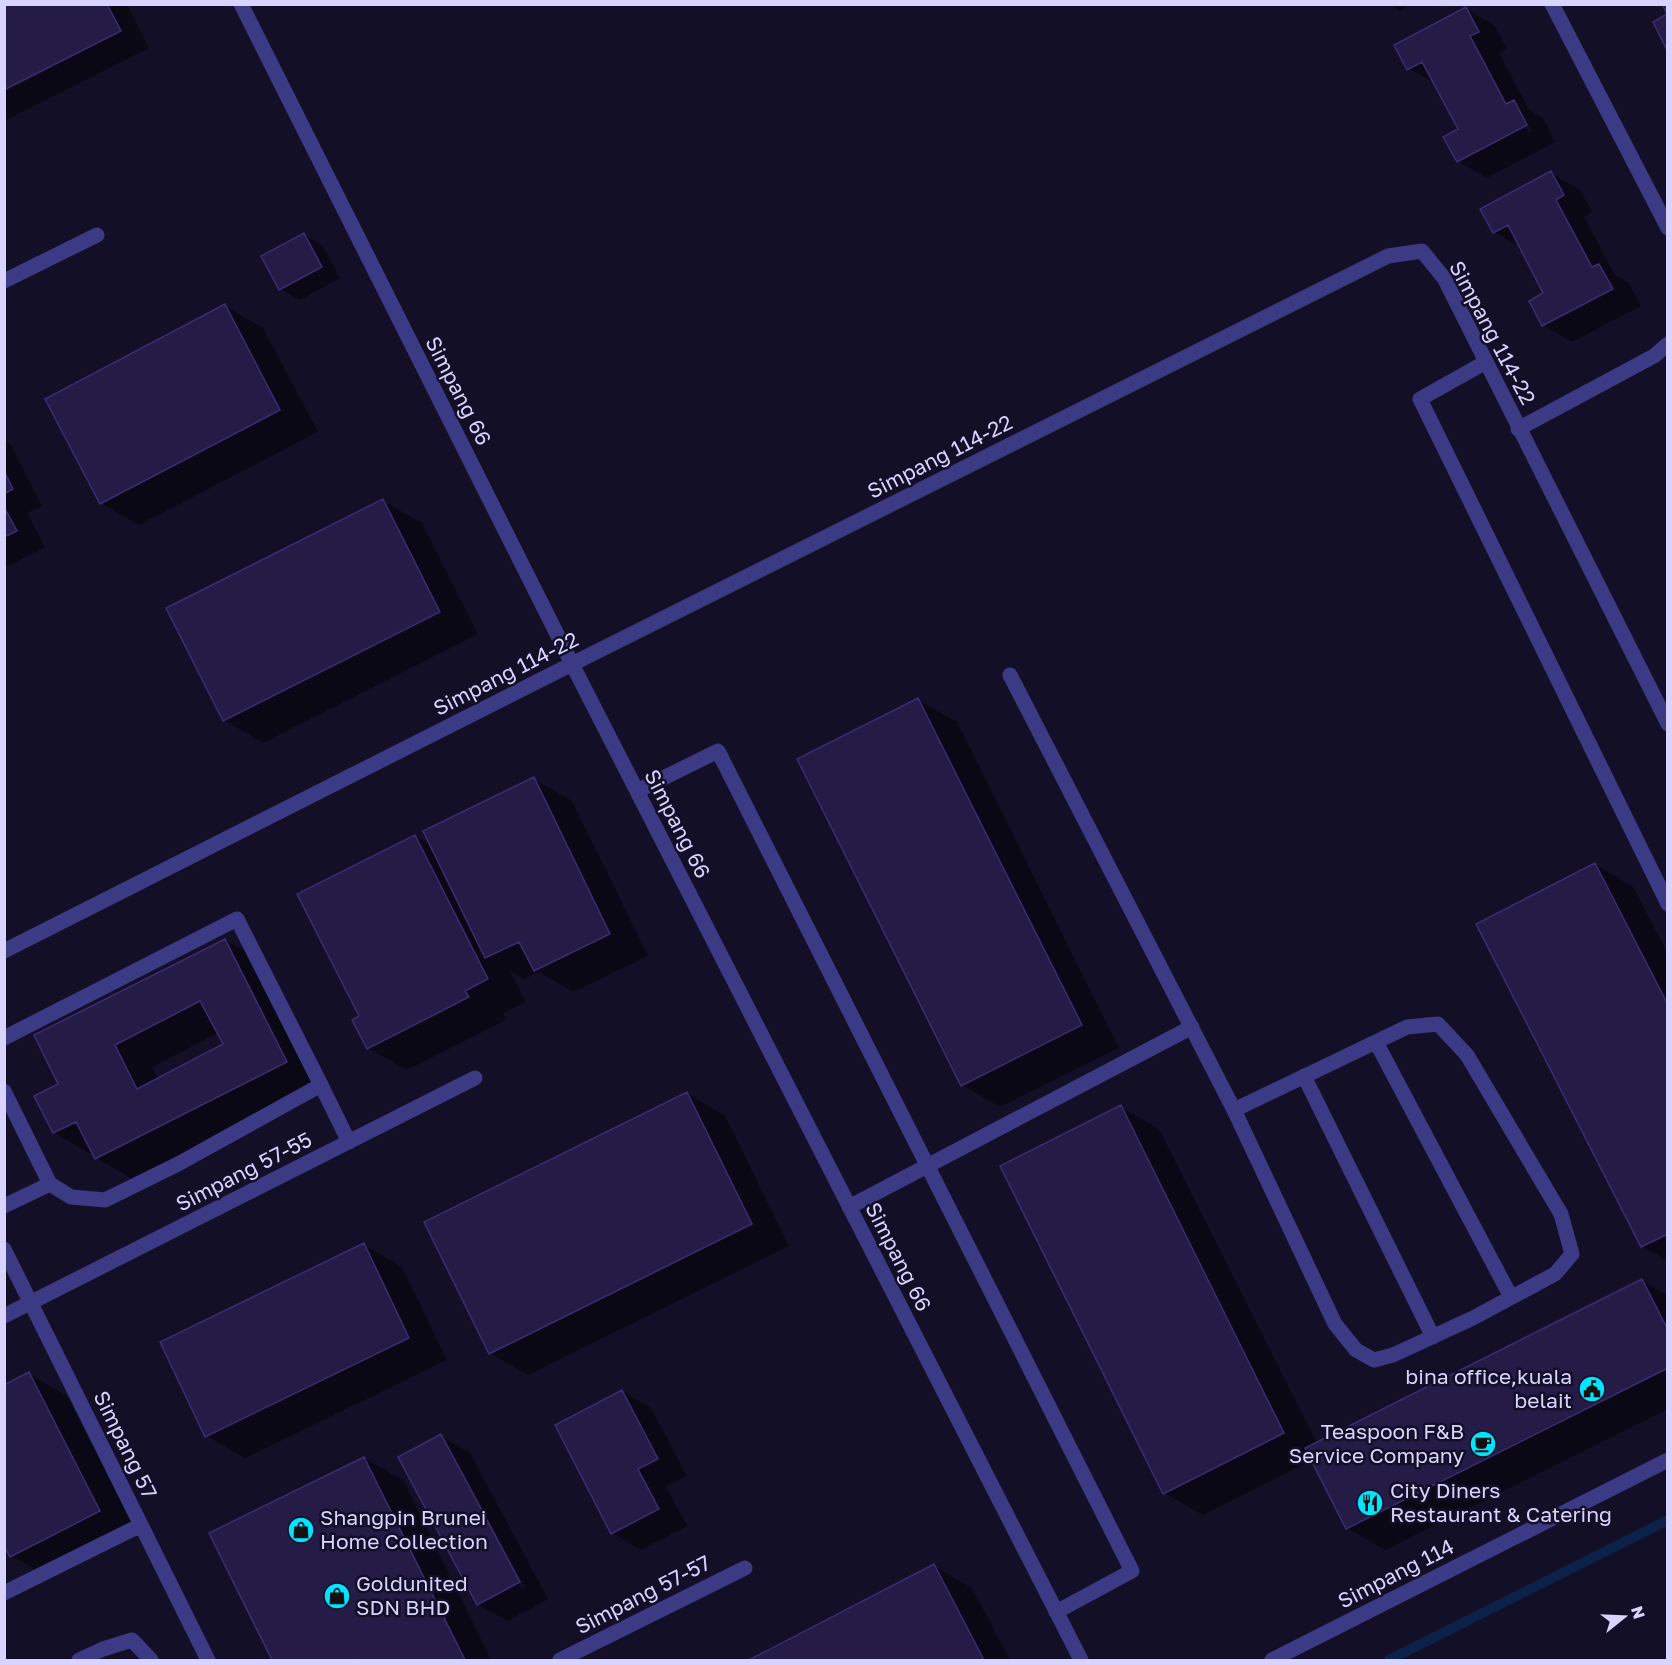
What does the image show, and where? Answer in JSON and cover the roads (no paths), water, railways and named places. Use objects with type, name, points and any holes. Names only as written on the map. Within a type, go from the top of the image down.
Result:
[{"type":"street","name":"Simpang 66","points":[[241,4],[572,664],[1081,1660]]},
{"type":"street","points":[[1552,4],[1668,228]]},
{"type":"street","points":[[4,281],[97,235]]},
{"type":"street","name":"Simpang 114-22","points":[[4,951],[1388,256],[1422,251],[1444,278],[1668,724]]},
{"type":"street","points":[[1518,429],[1654,356],[1668,344]]},
{"type":"street","points":[[1486,362],[1420,399],[1668,904]]},
{"type":"street","points":[[1010,675],[1234,1110],[1335,1324],[1356,1350],[1374,1360],[1393,1355],[1555,1274],[1572,1254],[1561,1214],[1467,1055],[1438,1024],[1407,1027],[1234,1110]]},
{"type":"street","points":[[637,791],[718,751],[1132,1571],[1056,1612]]},
{"type":"street","points":[[4,1038],[237,919],[349,1142]]},
{"type":"street","points":[[849,1207],[1192,1027]]},
{"type":"street","points":[[1376,1042],[1511,1297]]},
{"type":"street","points":[[1304,1076],[1433,1337]]},
{"type":"street","name":"Simpang 57-55","points":[[4,1316],[474,1078]]},
{"type":"street","points":[[4,1091],[50,1184],[71,1197],[105,1200],[178,1164],[321,1085]]},
{"type":"street","points":[[4,1206],[50,1184]]},
{"type":"street","name":"Simpang 57","points":[[4,1249],[208,1660]]},
{"type":"street","name":"Simpang 114","points":[[1272,1660],[1668,1460]]},
{"type":"street","points":[[4,1593],[141,1525]]},
{"type":"street","name":"Simpang 57-57","points":[[560,1660],[745,1568]]},
{"type":"street","points":[[79,1660],[103,1649],[132,1640],[151,1660]]},
{"type":"waterway","points":[[1389,1660],[1668,1520]]},
{"type":"place","name":"bina office,kuala belait","points":[[1592,1389]]},
{"type":"place","name":"Teaspoon F&B Service Company","points":[[1483,1444]]},
{"type":"place","name":"City Diners Restaurant & Catering","points":[[1370,1503]]},
{"type":"place","name":"Shangpin Brunei Home Collection","points":[[301,1530]]},
{"type":"place","name":"Goldunited SDN BHD","points":[[337,1596]]}]
